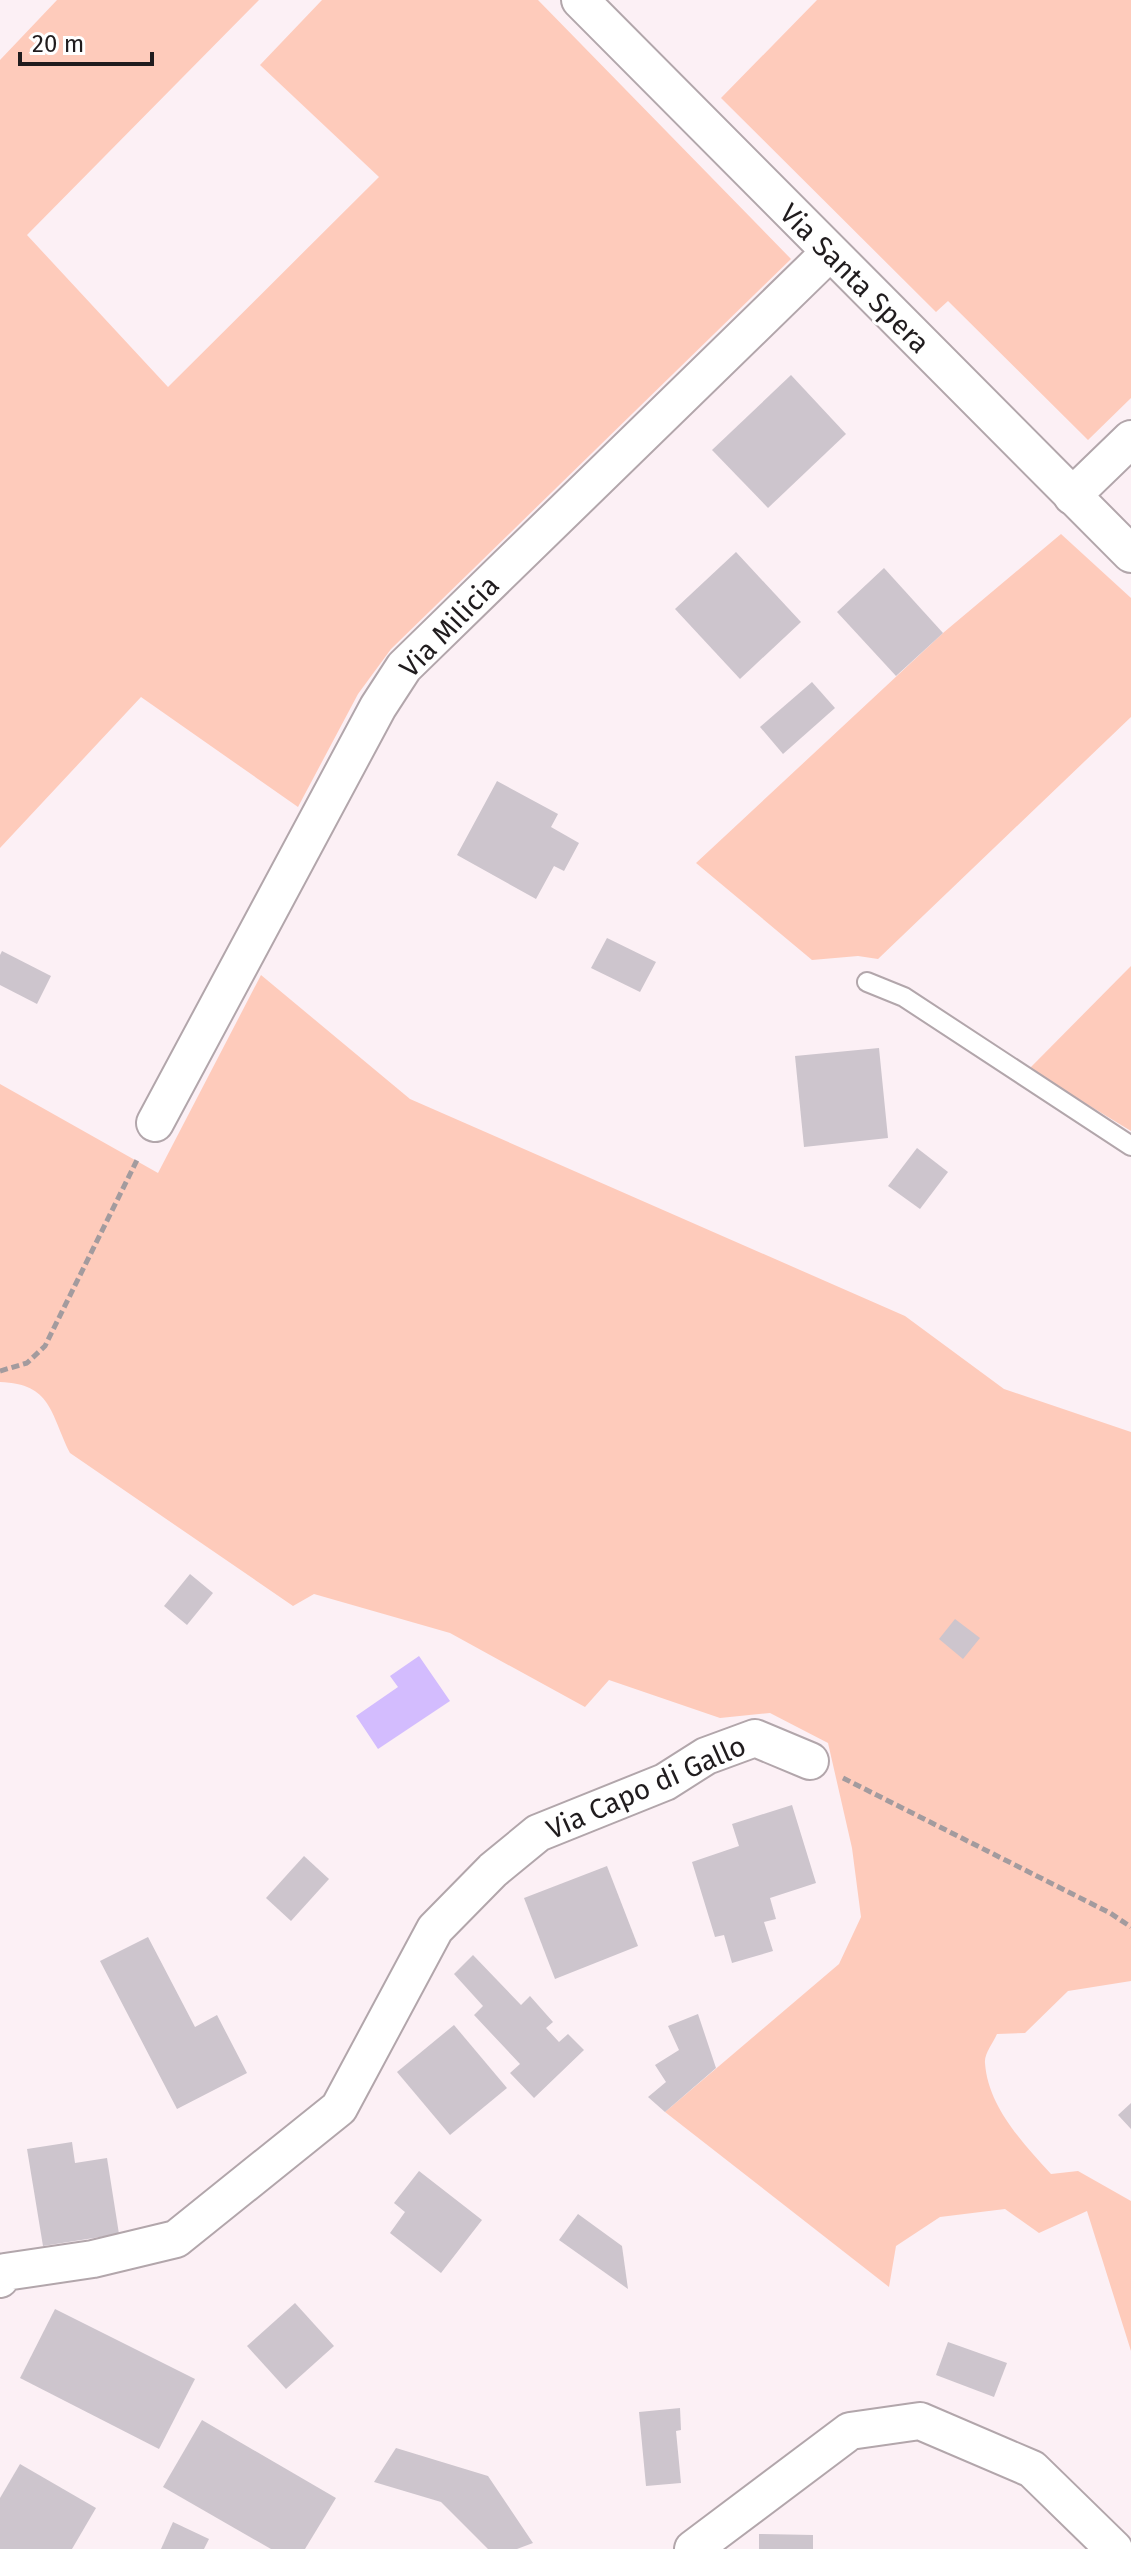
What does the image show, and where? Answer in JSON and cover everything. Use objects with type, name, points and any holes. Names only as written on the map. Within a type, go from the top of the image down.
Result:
[{"type":"street","name":"Via Santa Spera","points":[[580,0],[1131,554]]},
{"type":"street","name":"Via Milicia","points":[[155,1123],[378,707],[404,667],[829,253]]},
{"type":"street","points":[[1072,496],[1131,439]]},
{"type":"street","name":"Via Capo di Gallo","points":[[2,2272],[93,2259],[176,2239],[339,2108],[435,1929],[493,1870],[538,1833],[665,1782],[706,1756],[755,1738],[810,1761]]},
{"type":"street","points":[[693,2549],[850,2431],[920,2421],[1032,2469],[1114,2549]]},
{"type":"lane","points":[[867,982],[904,997],[1131,1146]]},
{"type":"path","points":[[0,1371],[27,1363],[45,1346],[155,1123]]},
{"type":"path","points":[[810,1761],[1110,1913],[1131,1927]]},
{"type":"shaded area","points":[[57,0],[259,0],[27,235],[168,387],[379,177],[260,65],[322,0],[538,0],[791,259],[391,649],[358,694],[298,807],[141,697],[0,848],[0,60]]},
{"type":"shaded area","points":[[817,0],[1131,0],[1131,398],[1088,440],[948,301],[936,312],[721,98]]},
{"type":"shaded area","points":[[1061,534],[1131,598],[1131,717],[878,959],[858,956],[812,960],[696,863],[943,633]]},
{"type":"shaded area","points":[[1131,966],[1131,1131],[1029,1069]]},
{"type":"shaded area","points":[[261,975],[410,1099],[905,1316],[1004,1389],[1131,1432],[1131,1981],[1068,1991],[1025,2033],[997,2034],[985,2063],[1000,2109],[1051,2174],[1078,2171],[1131,2201],[1131,2351],[1087,2211],[1039,2233],[1005,2209],[940,2217],[896,2246],[889,2287],[665,2112],[839,1964],[861,1917],[852,1848],[828,1743],[770,1713],[720,1718],[609,1680],[585,1707],[450,1633],[314,1594],[293,1606],[70,1453],[53,1413],[40,1395],[30,1388],[0,1382],[0,1084],[158,1173]]},
{"type":"shaded area","points":[[419,1656],[450,1701],[378,1749],[356,1716],[398,1687],[390,1676]]},
{"type":"building","points":[[791,375],[846,434],[768,508],[712,450]]},
{"type":"building","points":[[736,552],[801,622],[740,679],[675,609]]},
{"type":"building","points":[[884,568],[943,633],[896,676],[837,612]]},
{"type":"building","points":[[812,682],[835,708],[783,754],[760,727]]},
{"type":"building","points":[[497,781],[558,814],[551,827],[579,843],[564,871],[554,866],[536,899],[457,855]]},
{"type":"building","points":[[607,938],[656,962],[640,992],[591,968]]},
{"type":"building","points":[[2,951],[51,976],[37,1004],[0,985]]},
{"type":"building","points":[[879,1048],[888,1138],[804,1147],[795,1056]]},
{"type":"building","points":[[917,1148],[948,1172],[920,1209],[888,1186]]},
{"type":"building","points":[[190,1574],[213,1593],[187,1625],[164,1606]]},
{"type":"building","points":[[955,1619],[980,1638],[963,1659],[939,1639]]},
{"type":"building","points":[[792,1805],[816,1883],[770,1898],[776,1919],[764,1922],[773,1951],[732,1963],[724,1935],[715,1937],[692,1862],[739,1846],[732,1824]]},
{"type":"building","points":[[304,1856],[329,1879],[291,1921],[266,1898]]},
{"type":"building","points":[[607,1866],[638,1946],[555,1979],[524,1898]]},
{"type":"building","points":[[148,1937],[195,2027],[217,2015],[247,2073],[177,2109],[100,1961]]},
{"type":"building","points":[[473,1955],[521,2005],[530,1996],[553,2022],[546,2028],[559,2042],[568,2034],[584,2050],[534,2098],[510,2073],[520,2064],[474,2015],[483,2006],[454,1974]]},
{"type":"building","points":[[698,2014],[716,2068],[665,2112],[648,2097],[666,2082],[655,2065],[679,2050],[668,2026]]},
{"type":"building","points":[[454,2025],[507,2088],[450,2135],[397,2072]]},
{"type":"building","points":[[1131,2103],[1131,2129],[1118,2115]]},
{"type":"building","points":[[72,2142],[75,2163],[107,2158],[119,2234],[43,2246],[27,2149]]},
{"type":"building","points":[[419,2171],[482,2220],[441,2273],[390,2233],[405,2212],[394,2203]]},
{"type":"building","points":[[578,2214],[622,2246],[628,2289],[559,2240]]},
{"type":"building","points":[[295,2303],[334,2346],[286,2389],[247,2346]]},
{"type":"building","points":[[55,2309],[195,2379],[159,2449],[20,2378]]},
{"type":"building","points":[[948,2342],[1007,2363],[994,2397],[936,2375]]},
{"type":"building","points":[[680,2408],[681,2430],[676,2431],[681,2483],[646,2486],[639,2412]]},
{"type":"building","points":[[202,2420],[336,2498],[305,2549],[271,2549],[163,2487]]},
{"type":"building","points":[[396,2448],[488,2476],[533,2543],[517,2549],[488,2549],[441,2502],[374,2482]]},
{"type":"building","points":[[20,2464],[96,2508],[72,2549],[0,2549],[0,2498]]},
{"type":"building","points":[[173,2522],[209,2539],[204,2549],[161,2549]]},
{"type":"building","points":[[759,2534],[813,2535],[813,2549],[759,2549]]}]
